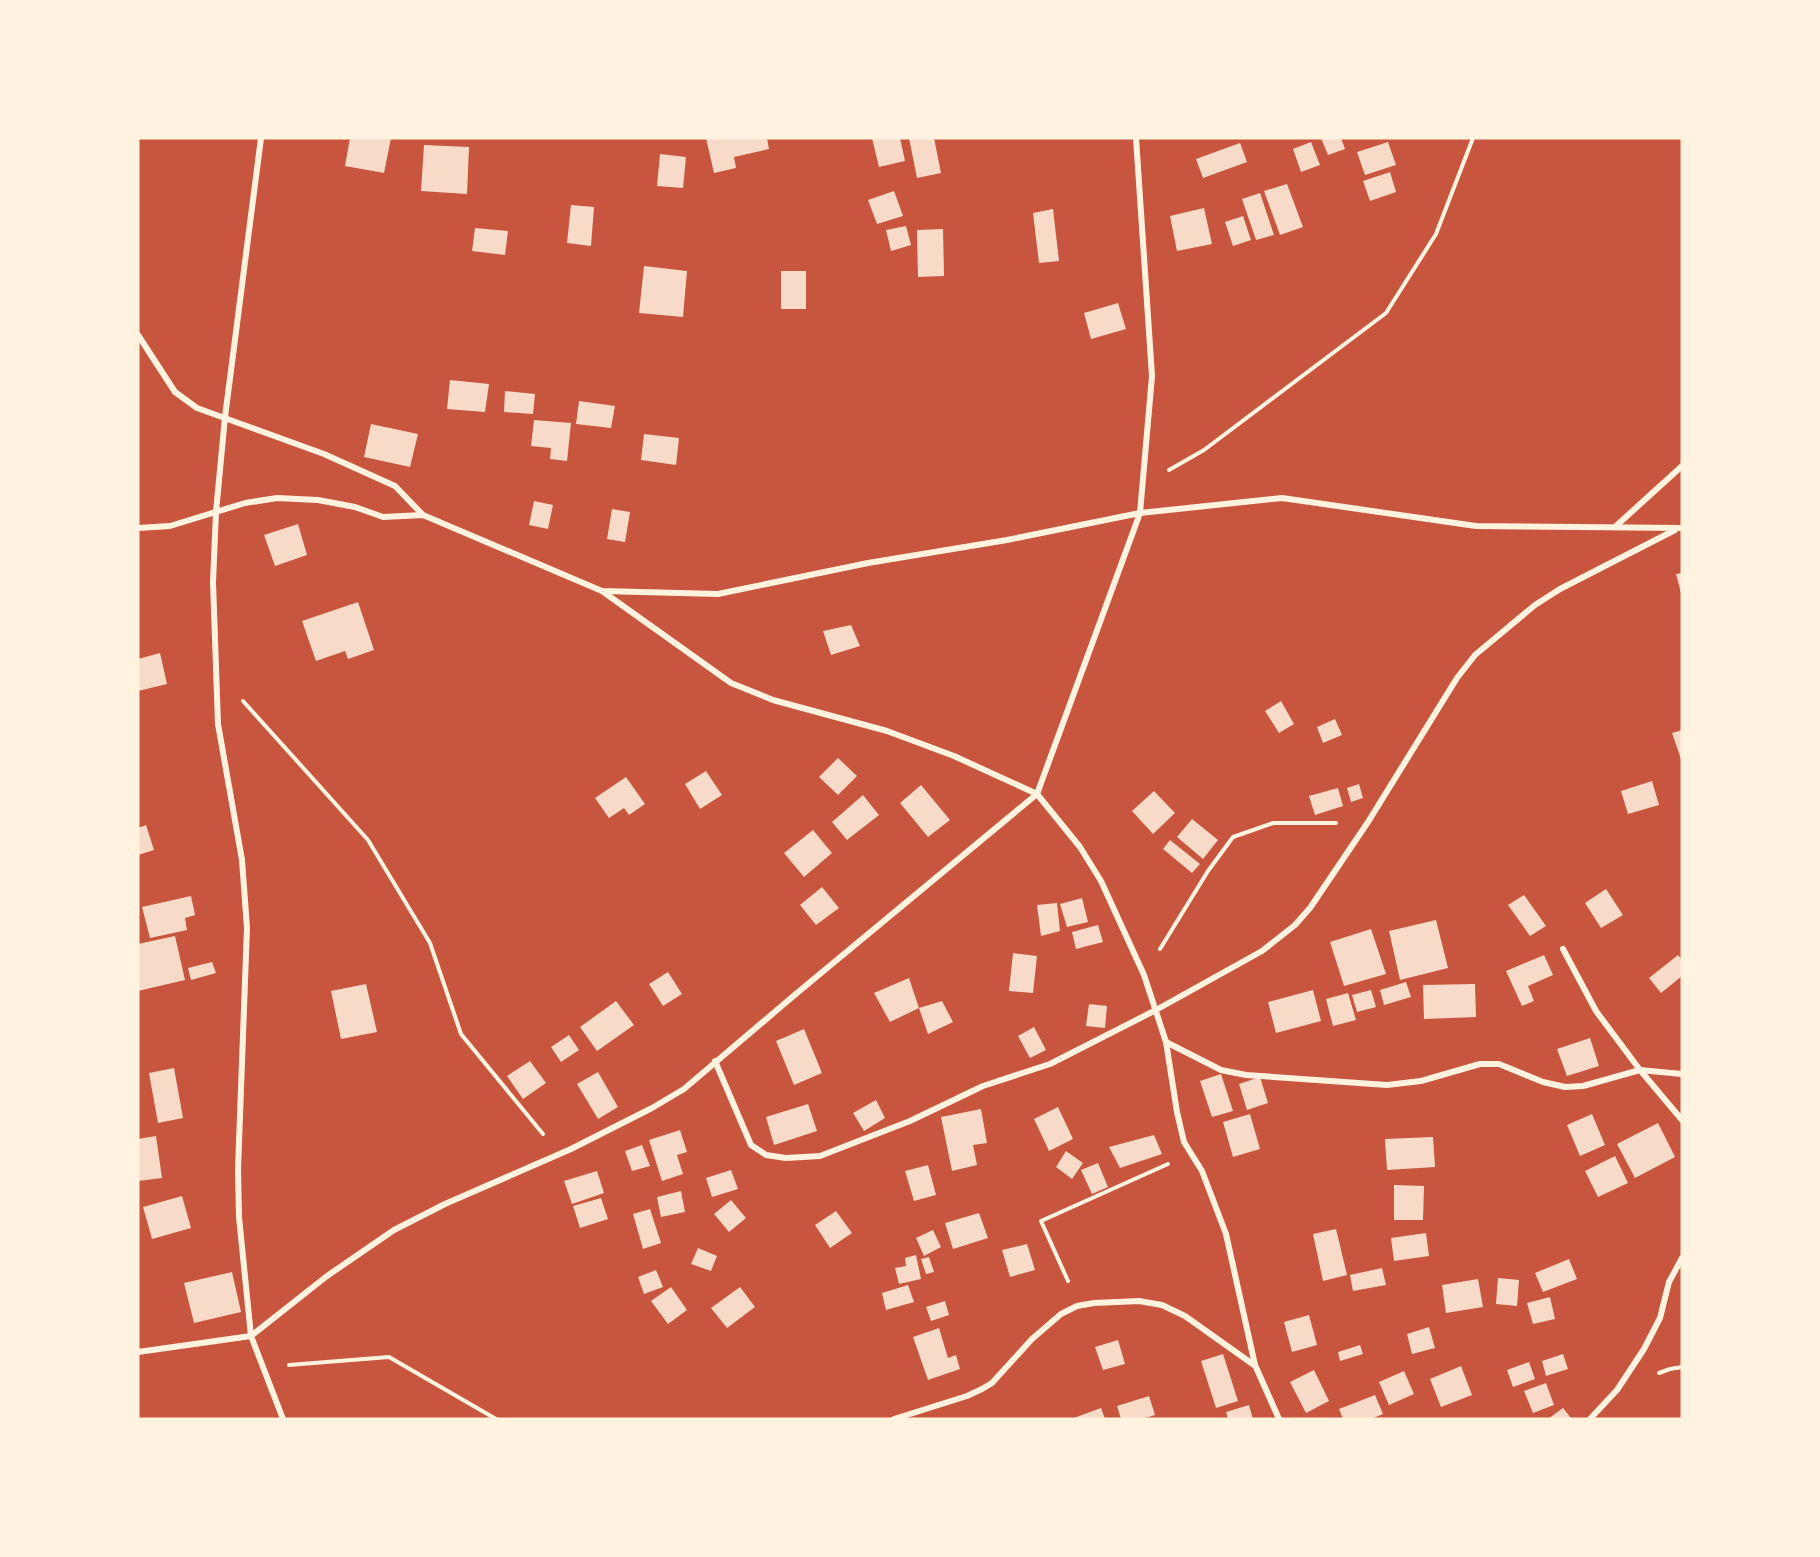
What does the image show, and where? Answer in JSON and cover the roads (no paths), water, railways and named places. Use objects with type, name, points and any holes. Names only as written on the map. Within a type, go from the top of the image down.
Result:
[{"type":"street","points":[[261,138],[225,417],[216,512],[213,582],[218,724],[242,860],[247,928],[238,1169],[239,1217],[251,1336],[283,1419]]},
{"type":"street","points":[[138,1352],[251,1336],[327,1276],[394,1230],[445,1203],[571,1149],[684,1089],[1037,794],[1140,513],[1152,376],[1136,138]]},
{"type":"street","points":[[138,335],[175,392],[197,408],[324,454],[395,486],[423,515],[602,591],[731,683],[773,700],[886,731],[954,756],[1037,794],[1080,848],[1101,881],[1144,975],[1166,1042],[1184,1142],[1202,1171],[1226,1234],[1255,1365],[1279,1419]]},
{"type":"street","points":[[1615,527],[1682,466]]},
{"type":"street","points":[[138,528],[170,526],[245,503],[278,498],[318,500],[355,507],[383,517],[423,515]]},
{"type":"street","points":[[602,591],[718,594],[868,563],[1007,540],[1140,513],[1282,498],[1476,526],[1680,528]]},
{"type":"street","points":[[716,1061],[751,1145],[766,1155],[786,1158],[820,1156],[910,1121],[983,1086],[1050,1064],[1156,1010],[1262,951],[1295,925],[1310,909],[1368,822],[1456,678],[1475,655],[1535,605],[1560,589],[1680,528]]},
{"type":"street","points":[[1563,949],[1596,1011],[1640,1071],[1682,1120]]},
{"type":"street","points":[[1166,1042],[1221,1070],[1246,1075],[1387,1085],[1420,1081],[1480,1064],[1499,1064],[1543,1082],[1565,1087],[1583,1086],[1640,1071],[1682,1074]]},
{"type":"street","points":[[1590,1419],[1617,1390],[1644,1349],[1660,1318],[1669,1282],[1682,1258]]},
{"type":"street","points":[[894,1419],[967,1396],[992,1383],[1032,1339],[1061,1314],[1077,1306],[1094,1303],[1139,1301],[1162,1305],[1185,1316],[1255,1365]]}]
